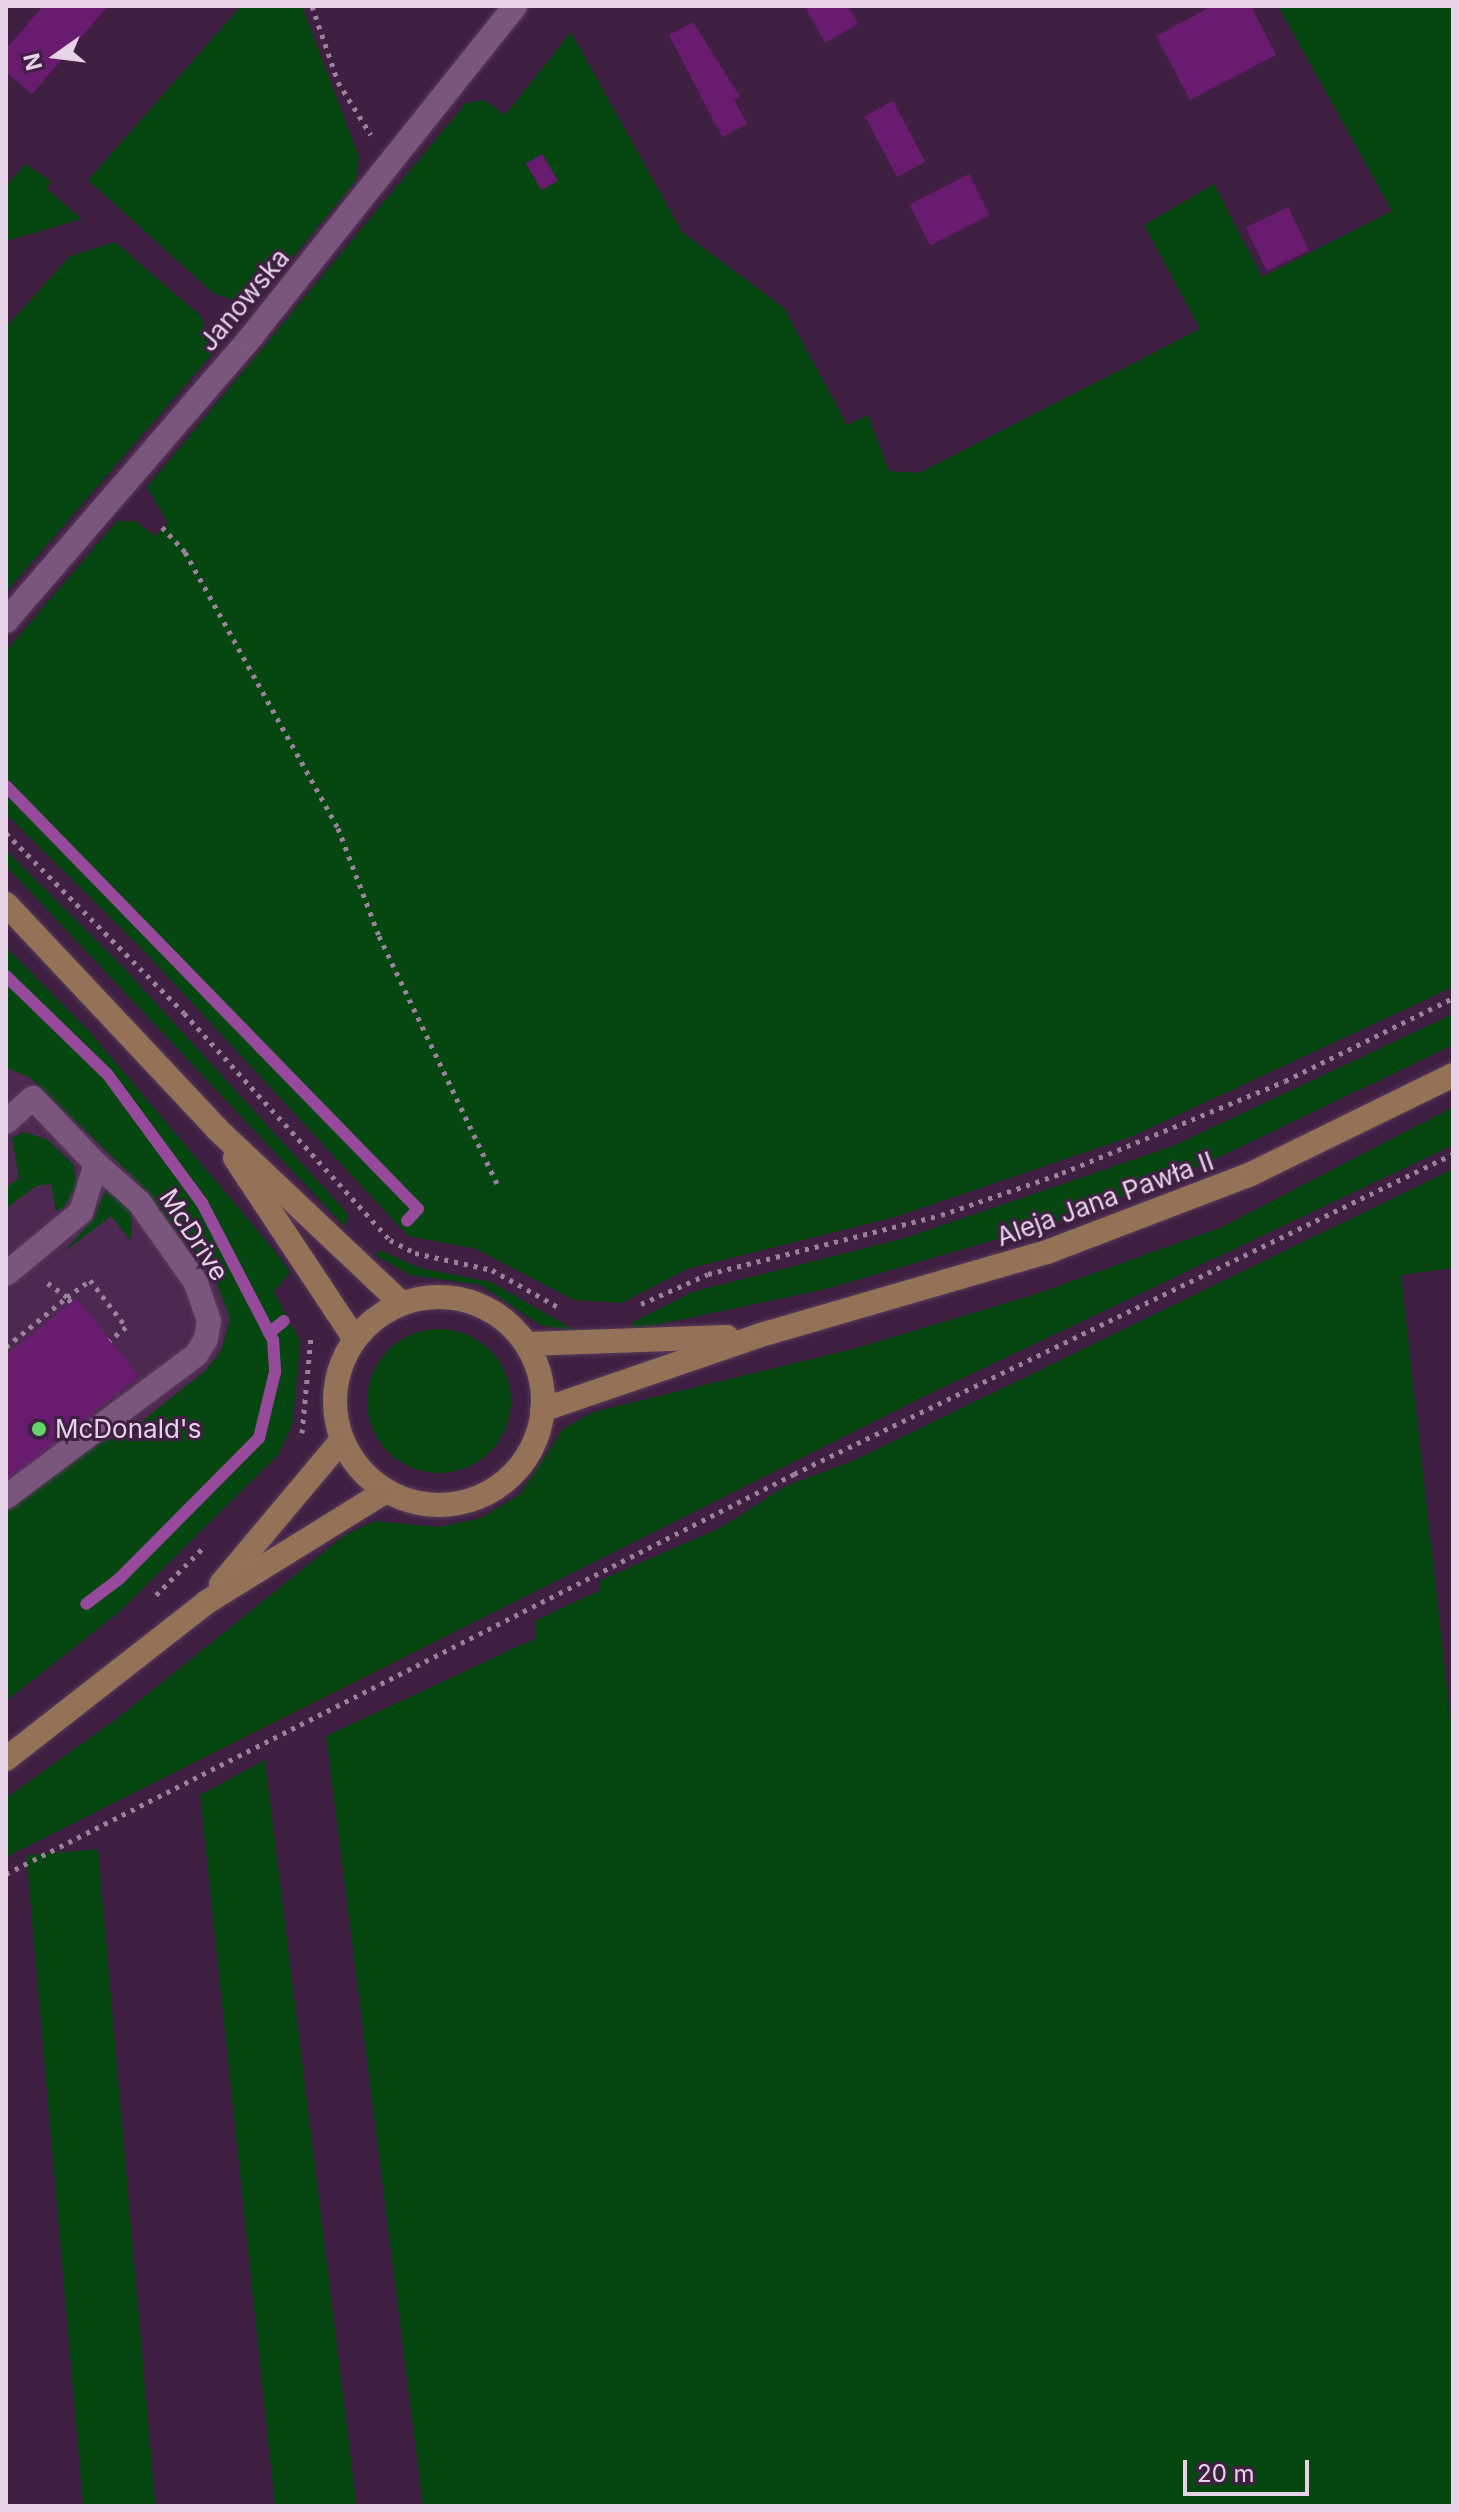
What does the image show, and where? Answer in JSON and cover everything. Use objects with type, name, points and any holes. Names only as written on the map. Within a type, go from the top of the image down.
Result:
[{"type":"main road","points":[[6,904],[217,1129],[401,1303]]},
{"type":"main road","name":"Aleja Jana Pawła II","points":[[542,1410],[761,1335],[909,1296],[1151,1214],[1249,1175],[1453,1075]]},
{"type":"main road","points":[[217,1129],[355,1339]]},
{"type":"main road","points":[[439,1296],[477,1303],[509,1324],[526,1344],[538,1369],[542,1410],[523,1462],[480,1496],[426,1504],[386,1491],[355,1463],[342,1440],[335,1395],[355,1339],[401,1303],[439,1296]]},
{"type":"main road","name":"Aleja Jana Pawła II","points":[[526,1344],[761,1335]]},
{"type":"main road","points":[[207,1602],[342,1440]]},
{"type":"main road","points":[[6,1759],[207,1602],[386,1491]]},
{"type":"street","name":"Janowska","points":[[6,621],[251,337],[397,158],[515,6]]},
{"type":"street","name":"McDrive","points":[[6,1122],[33,1098],[96,1164],[139,1202],[196,1283],[209,1321],[206,1339],[196,1355],[6,1497]]},
{"type":"street","points":[[6,1274],[81,1212],[96,1164]]},
{"type":"path","points":[[312,6],[360,122],[397,158]]},
{"type":"path","points":[[162,527],[185,552],[338,828],[379,936],[497,1183]]},
{"type":"path","points":[[6,833],[184,1013],[390,1240],[415,1253],[504,1275],[565,1309]]},
{"type":"path","points":[[629,1310],[708,1274],[941,1215],[1076,1168],[1259,1092],[1453,998]]},
{"type":"path","points":[[6,1874],[794,1474],[1453,1154]]},
{"type":"path","points":[[71,1302],[67,1297],[90,1280],[126,1327],[110,1340]]},
{"type":"path","points":[[300,1439],[312,1351],[309,1327]]},
{"type":"path","points":[[145,1606],[209,1542]]},
{"type":"shaded area","points":[[6,1027],[240,1297],[247,1346],[6,1583]]},
{"type":"green space","points":[[241,6],[302,6],[359,157],[356,181],[255,302],[243,303],[213,293],[88,180]]},
{"type":"green space","points":[[1278,6],[1453,6],[1453,987],[1133,1136],[895,1217],[687,1269],[622,1303],[574,1300],[476,1249],[408,1236],[144,951],[6,814],[6,651],[117,521],[136,521],[155,536],[168,523],[147,487],[466,103],[484,100],[505,115],[571,32],[682,232],[784,308],[847,425],[868,415],[889,471],[919,473],[1200,329],[1144,225],[1214,184],[1262,277],[1392,211]]},
{"type":"green space","points":[[25,164],[51,181],[47,189],[82,219],[6,241],[6,186]]},
{"type":"green space","points":[[115,242],[201,316],[213,353],[6,592],[6,327],[70,256]]},
{"type":"green space","points":[[6,850],[121,965],[348,1214],[345,1227],[6,866]]},
{"type":"green space","points":[[6,947],[89,1031],[274,1250],[290,1272],[274,1292],[300,1341],[293,1423],[278,1455],[118,1613],[6,1701],[6,1512],[89,1446],[126,1434],[206,1370],[221,1351],[230,1319],[215,1279],[136,1180],[29,1077],[6,1068]]},
{"type":"green space","points":[[1453,1014],[1453,1045],[1205,1164],[1066,1219],[826,1289],[632,1330],[631,1323],[692,1292],[905,1238],[1173,1146]]},
{"type":"green space","points":[[1453,1107],[1453,1145],[927,1395],[6,1857],[6,1798],[119,1717],[345,1535],[375,1521],[439,1527],[481,1518],[520,1494],[563,1429],[593,1412],[853,1349],[1036,1294],[1222,1227]]},
{"type":"green space","points":[[23,1132],[47,1139],[73,1164],[77,1185],[63,1209],[56,1211],[51,1184],[36,1186],[7,1208],[6,1188],[19,1178],[12,1138]]},
{"type":"green space","points":[[1453,1169],[1453,1268],[1401,1275],[1453,1741],[1453,2506],[423,2506],[326,1736],[536,1638],[535,1621],[600,1590],[599,1581],[722,1527],[784,1487],[855,1460]]},
{"type":"green space","points":[[107,1188],[132,1212],[131,1241],[111,1216],[65,1251],[93,1219]]},
{"type":"green space","points":[[380,1250],[420,1268],[491,1282],[578,1332],[540,1325],[481,1285],[410,1275],[375,1255]]},
{"type":"green space","points":[[439,1329],[466,1335],[490,1350],[505,1374],[511,1401],[505,1428],[490,1452],[466,1467],[439,1473],[412,1467],[388,1452],[373,1428],[367,1401],[373,1374],[388,1350],[412,1335]]},
{"type":"green space","points":[[265,1760],[357,2506],[275,2506],[200,1795]]},
{"type":"green space","points":[[98,1849],[155,2505],[83,2506],[26,1855]]},
{"type":"building","points":[[43,6],[108,6],[32,94],[6,72],[6,49]]},
{"type":"building","points":[[804,6],[848,6],[858,24],[825,43]]},
{"type":"building","points":[[1212,6],[1251,6],[1276,55],[1190,100],[1156,36]]},
{"type":"building","points":[[693,22],[740,97],[734,100],[747,124],[722,137],[669,35]]},
{"type":"building","points":[[893,101],[925,162],[897,177],[865,116]]},
{"type":"building","points":[[542,154],[558,181],[542,190],[526,164]]},
{"type":"building","points":[[969,174],[990,215],[930,245],[909,204]]},
{"type":"building","points":[[1288,207],[1309,250],[1267,271],[1246,228]]},
{"type":"building","name":"McDonald's","points":[[77,1298],[139,1376],[6,1483],[6,1355]]},
{"type":"waterway","points":[[6,786],[418,1209],[407,1221]]},
{"type":"waterway","points":[[6,976],[108,1075],[202,1203],[273,1340],[275,1372],[259,1438],[119,1579],[86,1604]]},
{"type":"waterway","points":[[269,1333],[284,1321]]},
{"type":"place","name":"McDonald's","points":[[39,1429]]}]
